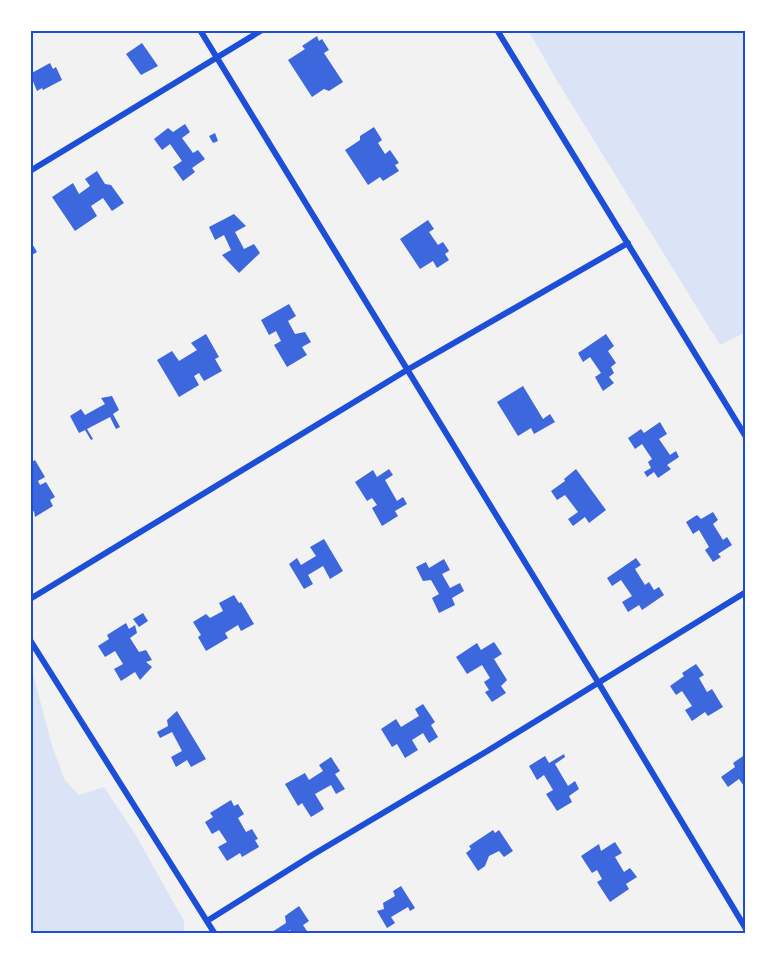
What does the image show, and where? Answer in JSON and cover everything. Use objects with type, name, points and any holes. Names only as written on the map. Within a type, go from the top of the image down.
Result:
[{"type":"street","points":[[200,30],[746,929]]},
{"type":"street","points":[[30,171],[262,30]]},
{"type":"street","points":[[497,30],[746,437]]},
{"type":"street","points":[[30,599],[407,369],[628,243]]},
{"type":"street","points":[[207,921],[746,592]]},
{"type":"street","points":[[30,640],[215,934]]},
{"type":"shaded area","points":[[528,30],[746,30],[746,332],[720,345]]},
{"type":"shaded area","points":[[30,662],[52,746],[65,780],[79,795],[104,787],[134,832],[184,921],[184,934],[30,934]]},
{"type":"building","points":[[317,36],[319,41],[322,39],[329,50],[324,53],[343,82],[329,91],[324,89],[312,97],[288,60],[305,49],[302,46]]},
{"type":"building","points":[[142,43],[158,66],[141,75],[126,54]]},
{"type":"building","points":[[50,63],[53,69],[56,67],[62,80],[37,91],[30,74]]},
{"type":"building","points":[[185,124],[190,132],[182,138],[193,153],[198,150],[205,159],[192,168],[195,172],[183,181],[173,167],[182,161],[170,144],[162,150],[154,139],[168,128],[173,132]]},
{"type":"building","points":[[374,127],[382,140],[378,143],[385,154],[390,150],[399,163],[395,165],[399,171],[383,181],[380,177],[368,185],[345,150]]},
{"type":"building","points":[[215,133],[218,141],[213,143],[209,136]]},
{"type":"building","points":[[97,171],[105,184],[111,185],[124,203],[112,211],[103,198],[91,206],[97,216],[75,231],[52,197],[73,183],[79,194],[90,186],[85,179]]},
{"type":"building","points":[[234,214],[246,226],[235,232],[244,249],[254,244],[260,253],[239,273],[222,255],[231,250],[224,235],[215,240],[209,227]]},
{"type":"building","points":[[428,220],[434,229],[429,232],[438,245],[443,242],[449,251],[445,254],[449,260],[437,268],[433,261],[420,269],[400,239]]},
{"type":"building","points":[[30,240],[37,252],[30,256]]},
{"type":"building","points":[[289,304],[296,316],[288,321],[295,334],[305,332],[311,342],[302,347],[307,355],[287,367],[274,345],[281,341],[276,331],[269,335],[261,320]]},
{"type":"building","points":[[206,334],[219,357],[215,359],[222,371],[204,381],[199,373],[194,376],[199,385],[179,397],[157,360],[172,351],[179,361],[197,350],[191,343]]},
{"type":"building","points":[[606,334],[614,346],[608,351],[616,363],[611,367],[614,373],[609,377],[614,383],[603,391],[595,377],[601,373],[590,357],[583,362],[578,353]]},
{"type":"building","points":[[523,386],[543,419],[550,414],[555,422],[534,434],[531,428],[518,436],[497,402]]},
{"type":"building","points":[[112,396],[119,410],[113,414],[120,427],[116,429],[110,417],[87,429],[93,439],[91,440],[85,430],[79,433],[70,416],[81,409],[85,415],[105,404],[101,398]]},
{"type":"building","points":[[660,422],[667,434],[659,439],[670,455],[676,451],[679,457],[667,465],[671,469],[658,478],[654,472],[647,477],[644,472],[651,468],[648,462],[652,459],[642,444],[635,449],[628,438],[641,429],[644,433]]},
{"type":"building","points":[[35,460],[45,477],[38,481],[40,485],[46,482],[55,497],[50,500],[53,506],[35,517],[34,511],[30,514],[30,463]]},
{"type":"building","points":[[389,469],[393,475],[385,480],[397,501],[403,497],[407,504],[395,511],[398,516],[382,526],[372,508],[377,505],[372,498],[367,501],[355,482],[373,470],[377,477]]},
{"type":"building","points":[[576,469],[606,510],[589,523],[585,517],[573,526],[568,519],[578,512],[565,495],[557,500],[551,491]]},
{"type":"building","points":[[713,512],[718,520],[713,524],[723,540],[727,537],[732,545],[718,554],[721,557],[713,562],[705,550],[709,547],[699,530],[693,534],[686,522],[697,515],[701,519]]},
{"type":"building","points":[[324,539],[343,571],[330,579],[323,566],[308,575],[313,584],[304,589],[289,564],[297,558],[301,565],[316,556],[310,547]]},
{"type":"building","points":[[636,558],[641,565],[635,569],[645,585],[649,582],[654,590],[659,587],[664,595],[642,610],[639,605],[628,612],[622,602],[632,596],[621,580],[612,586],[607,578]]},
{"type":"building","points":[[444,559],[450,570],[442,574],[450,588],[460,583],[464,591],[452,598],[455,605],[439,613],[432,598],[439,594],[431,580],[423,581],[416,567],[426,562],[429,568]]},
{"type":"building","points":[[234,595],[254,624],[241,631],[238,625],[225,633],[228,638],[206,651],[198,637],[201,635],[193,622],[206,614],[210,618],[223,611],[219,603]]},
{"type":"building","points":[[143,613],[148,621],[139,627],[133,619]]},
{"type":"building","points":[[126,623],[129,629],[135,625],[137,633],[130,638],[139,652],[146,650],[152,660],[146,662],[152,667],[140,680],[135,672],[121,681],[114,669],[123,664],[115,651],[105,657],[98,646],[109,639],[107,635]]},
{"type":"building","points":[[494,642],[502,654],[494,659],[507,680],[501,686],[506,693],[492,702],[485,692],[489,690],[484,682],[490,678],[482,665],[467,674],[456,657],[477,643],[481,650]]},
{"type":"building","points":[[696,664],[704,675],[699,678],[707,692],[712,689],[723,707],[708,716],[705,712],[692,721],[685,710],[692,706],[682,691],[676,695],[670,686],[684,676],[682,673]]},
{"type":"building","points":[[423,704],[435,722],[431,725],[438,737],[429,743],[423,733],[412,740],[418,750],[405,758],[397,744],[392,747],[381,729],[396,719],[401,727],[419,716],[415,709]]},
{"type":"building","points":[[177,711],[206,759],[191,767],[187,760],[176,767],[171,757],[182,751],[172,732],[160,738],[157,732],[168,726],[167,720]]},
{"type":"building","points":[[564,754],[565,757],[555,764],[568,786],[575,781],[579,789],[569,796],[572,802],[557,811],[546,794],[553,790],[544,775],[537,780],[529,766],[545,756],[549,763]]},
{"type":"building","points":[[746,754],[746,789],[739,779],[728,787],[721,777],[735,767],[733,763]]},
{"type":"building","points":[[331,757],[340,771],[335,774],[345,789],[336,794],[331,785],[315,794],[324,809],[311,817],[302,803],[298,806],[285,784],[305,773],[309,780],[323,771],[319,765]]},
{"type":"building","points":[[231,800],[234,806],[238,804],[244,814],[238,818],[246,832],[252,829],[258,839],[255,840],[259,847],[242,857],[240,853],[227,861],[218,847],[227,842],[219,830],[212,834],[205,822],[213,817],[210,813]]},
{"type":"building","points":[[493,830],[495,833],[499,830],[513,851],[504,857],[499,851],[489,856],[485,866],[478,871],[466,853],[471,849],[469,846]]},
{"type":"building","points":[[615,842],[622,853],[615,857],[624,872],[630,868],[637,877],[626,884],[629,889],[610,902],[597,882],[602,879],[597,870],[592,873],[581,856],[599,844],[601,851]]},
{"type":"building","points":[[401,886],[415,908],[410,911],[408,907],[391,917],[395,923],[387,928],[377,911],[384,909],[383,903],[395,896],[393,891]]},
{"type":"building","points":[[299,906],[309,921],[303,925],[309,934],[292,934],[290,930],[284,934],[273,934],[272,932],[286,923],[285,916]]}]
